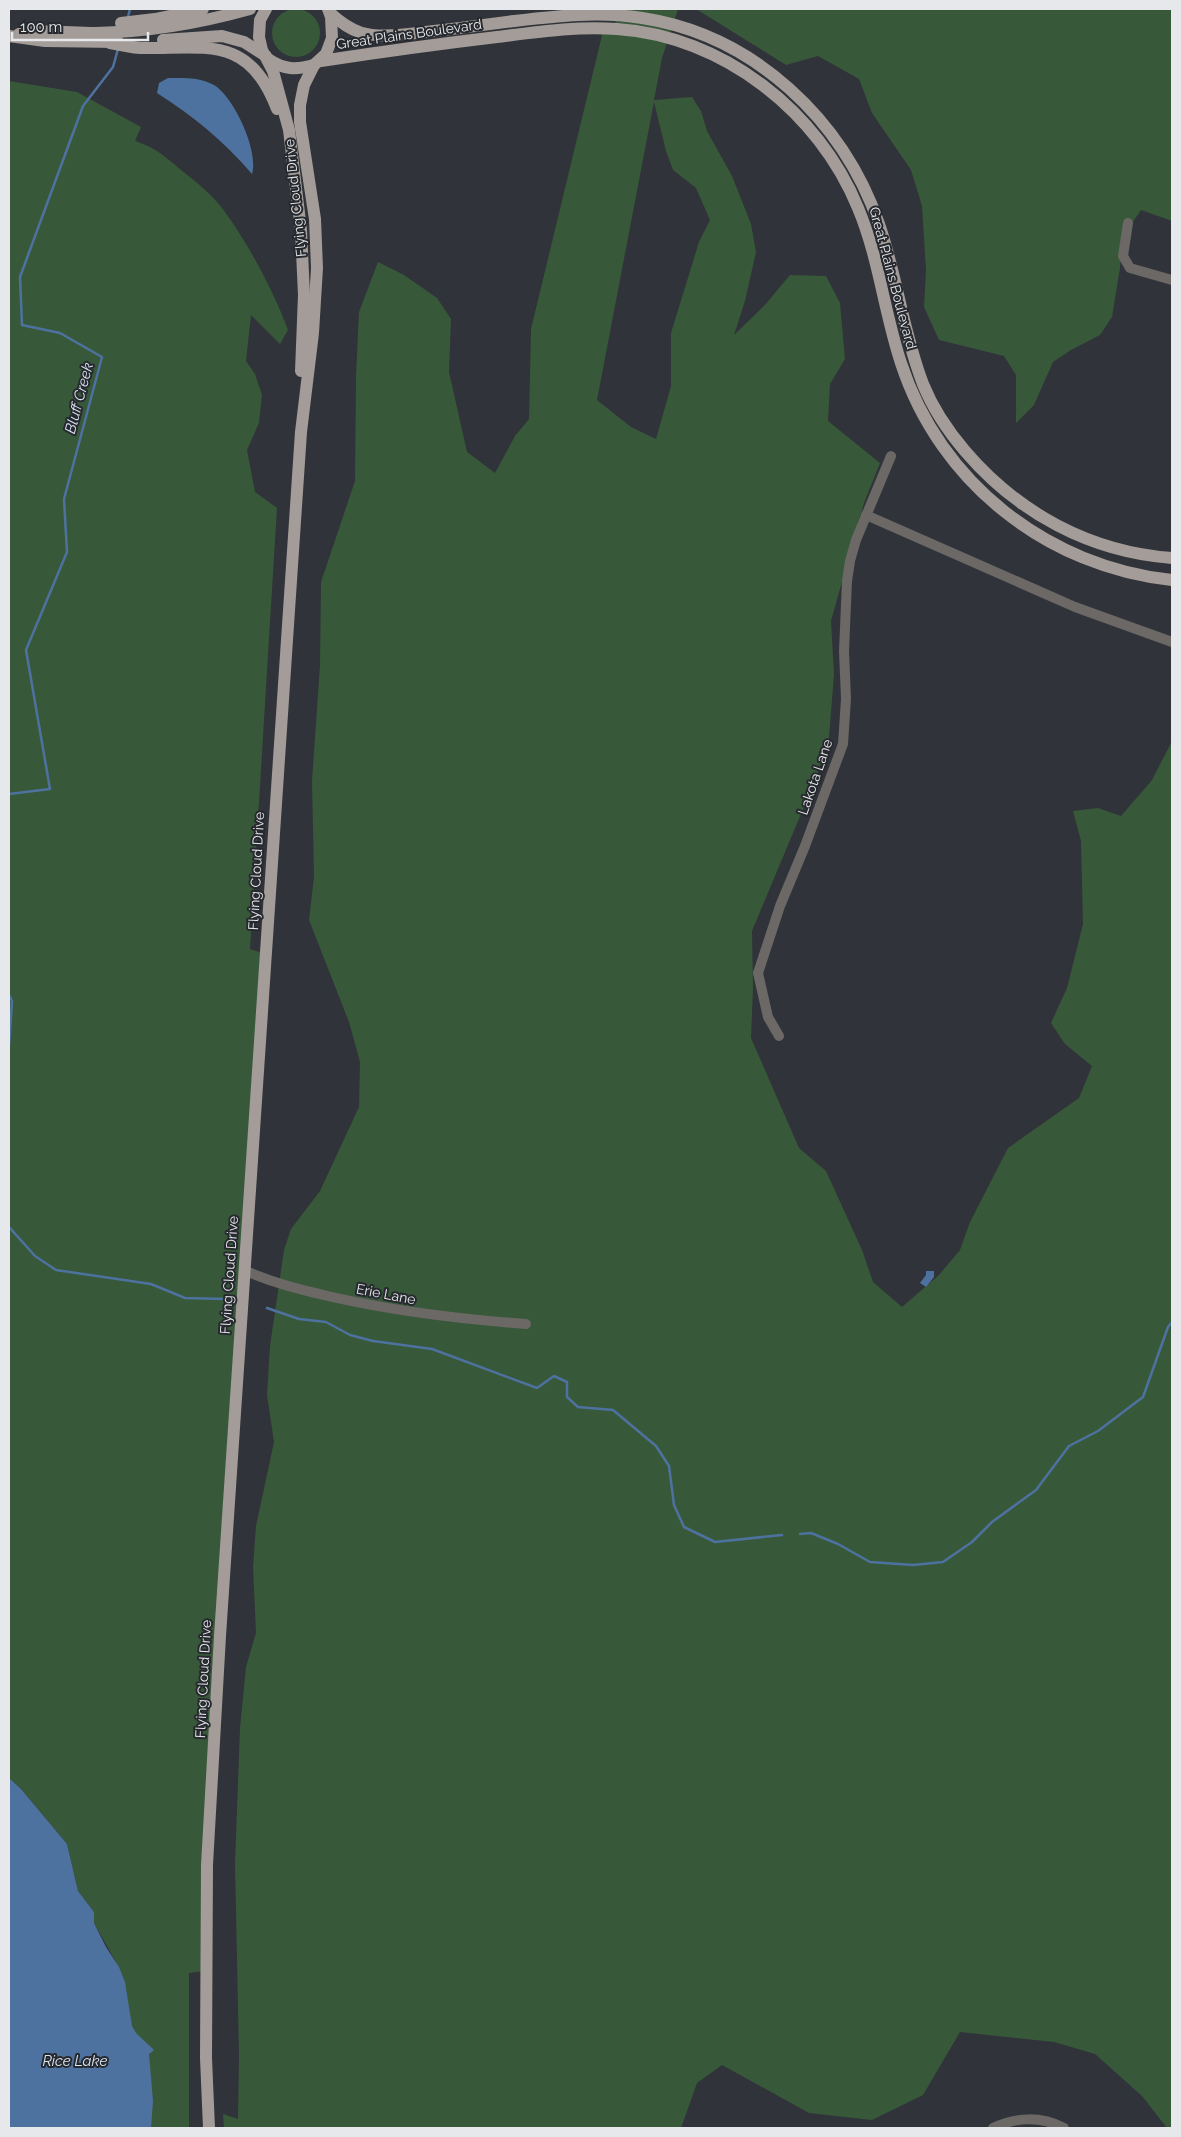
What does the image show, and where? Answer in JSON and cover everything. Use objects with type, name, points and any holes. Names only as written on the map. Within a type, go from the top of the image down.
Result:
[{"type":"main road","points":[[9,36],[45,41],[110,43],[139,48],[155,34],[202,9]]},
{"type":"main road","points":[[155,34],[250,9]]},
{"type":"main road","name":"Flying Cloud Drive","points":[[209,2128],[206,2039],[207,1865],[244,1270],[301,424],[304,274],[289,130],[282,99],[267,58],[262,50],[258,31],[260,20],[266,9]]},
{"type":"main road","name":"Great Plains Boulevard","points":[[328,10],[357,32],[372,36],[398,35],[568,15],[622,15],[645,18],[692,31],[734,50],[754,62],[783,83],[816,114],[831,132],[860,180],[880,226],[913,356],[923,384],[934,408],[955,439],[998,486],[1045,519],[1097,543],[1133,553],[1172,558]]},
{"type":"main road","name":"Flying Cloud Drive","points":[[301,424],[313,334],[317,268],[315,219],[300,122],[300,105],[304,85],[332,38],[328,10]]},
{"type":"main road","name":"Great Plains Boulevard","points":[[155,34],[222,36],[244,42],[280,66],[291,69],[317,63],[527,33],[599,28],[628,30],[679,41],[736,68],[780,99],[802,120],[823,144],[849,188],[866,229],[898,355],[908,382],[931,429],[966,477],[1002,510],[1056,546],[1103,566],[1172,580]]},
{"type":"main road","points":[[9,36],[35,31],[155,34],[221,49],[240,57],[254,67],[267,86],[280,116],[295,188]]},
{"type":"street","points":[[1128,223],[1123,256],[1130,268],[1172,280]]},
{"type":"street","name":"Lakota Lane","points":[[779,1036],[768,1017],[758,973],[780,906],[806,846],[842,744],[846,699],[844,651],[847,581],[854,547],[891,456]]},
{"type":"street","points":[[866,515],[1069,604],[1172,642]]},
{"type":"street","name":"Erie Lane","points":[[244,1270],[269,1281],[419,1314],[464,1320],[526,1324]]},
{"type":"street","points":[[993,2128],[1007,2122],[1026,2119],[1046,2121],[1064,2128]]},
{"type":"green space","points":[[296,9],[305,11],[313,16],[318,24],[320,33],[318,42],[313,50],[305,55],[296,57],[287,55],[279,50],[274,42],[272,33],[274,24],[279,16],[287,11]]},
{"type":"green space","points":[[618,9],[678,9],[662,58],[654,100],[692,97],[701,111],[707,131],[732,176],[751,224],[756,252],[745,301],[734,335],[764,306],[790,275],[826,276],[840,303],[845,359],[830,384],[828,421],[880,463],[864,503],[831,621],[834,675],[829,737],[816,778],[752,931],[753,988],[751,1038],[799,1148],[826,1171],[862,1250],[873,1282],[902,1307],[939,1275],[960,1250],[970,1222],[1008,1148],[1079,1098],[1092,1066],[1065,1044],[1051,1023],[1067,988],[1083,924],[1081,841],[1073,811],[1098,808],[1121,816],[1152,780],[1172,741],[1172,2128],[1167,2128],[1142,2096],[1095,2054],[1054,2042],[960,2032],[923,2095],[872,2120],[809,2113],[722,2065],[697,2083],[681,2128],[224,2128],[223,2114],[238,2119],[239,2055],[235,1864],[240,1728],[246,1667],[256,1633],[253,1567],[256,1526],[274,1442],[267,1395],[270,1346],[284,1250],[291,1229],[320,1191],[359,1107],[360,1062],[349,1022],[309,920],[314,877],[312,781],[320,665],[321,582],[355,481],[359,312],[378,262],[404,275],[437,298],[451,319],[449,372],[467,452],[495,473],[515,436],[529,419],[531,329],[605,23],[614,29]],"holes":[[[654,102],[666,151],[673,170],[696,188],[710,220],[699,242],[671,333],[671,386],[656,439],[631,427],[597,400]]]},
{"type":"green space","points":[[696,9],[1172,9],[1172,221],[1141,210],[1122,238],[1120,268],[1112,317],[1100,335],[1053,362],[1034,405],[1016,423],[1016,375],[1004,356],[939,340],[924,307],[926,270],[922,206],[911,170],[872,113],[859,79],[818,56],[786,65]]},
{"type":"green space","points":[[9,81],[77,92],[141,127],[135,141],[154,149],[169,160],[204,189],[225,212],[260,269],[276,300],[288,330],[280,344],[251,315],[246,361],[255,374],[262,395],[259,423],[247,450],[255,492],[277,508],[250,949],[266,954],[205,1971],[189,1973],[189,2128],[110,2128],[116,1962],[94,1923],[94,1912],[78,1891],[67,1844],[21,1789],[9,1778]]},
{"type":"water","points":[[168,78],[191,78],[209,82],[222,91],[237,112],[243,125],[252,152],[252,174],[208,130],[157,93],[159,83]]},
{"type":"water","points":[[926,1271],[934,1271],[934,1277],[926,1287],[920,1283],[926,1275]]},
{"type":"water","name":"Rice Lake","points":[[9,1778],[21,1789],[67,1844],[78,1891],[94,1912],[94,1923],[119,1967],[125,1982],[132,2026],[136,2033],[154,2050],[149,2054],[153,2101],[151,2128],[9,2128]]},
{"type":"waterway","name":"Bluff Creek","points":[[128,17],[130,9]]},
{"type":"waterway","name":"Bluff Creek","points":[[9,794],[50,789],[26,650],[67,552],[64,499],[102,357],[60,333],[22,325],[20,277],[83,106],[113,67],[118,49]]},
{"type":"waterway","points":[[9,995],[12,1001],[9,1046]]},
{"type":"waterway","points":[[9,1227],[35,1256],[56,1270],[151,1284],[185,1298],[226,1299]]},
{"type":"waterway","points":[[267,1308],[299,1319],[326,1322],[350,1335],[373,1341],[432,1349],[537,1388],[554,1376],[567,1382],[567,1397],[578,1407],[613,1410],[656,1446],[669,1466],[674,1505],[684,1527],[715,1542],[782,1535]]},
{"type":"waterway","points":[[800,1534],[811,1533],[838,1544],[870,1562],[913,1565],[943,1562],[972,1542],[992,1522],[1036,1490],[1069,1446],[1098,1431],[1143,1397],[1168,1327],[1172,1322]]}]
